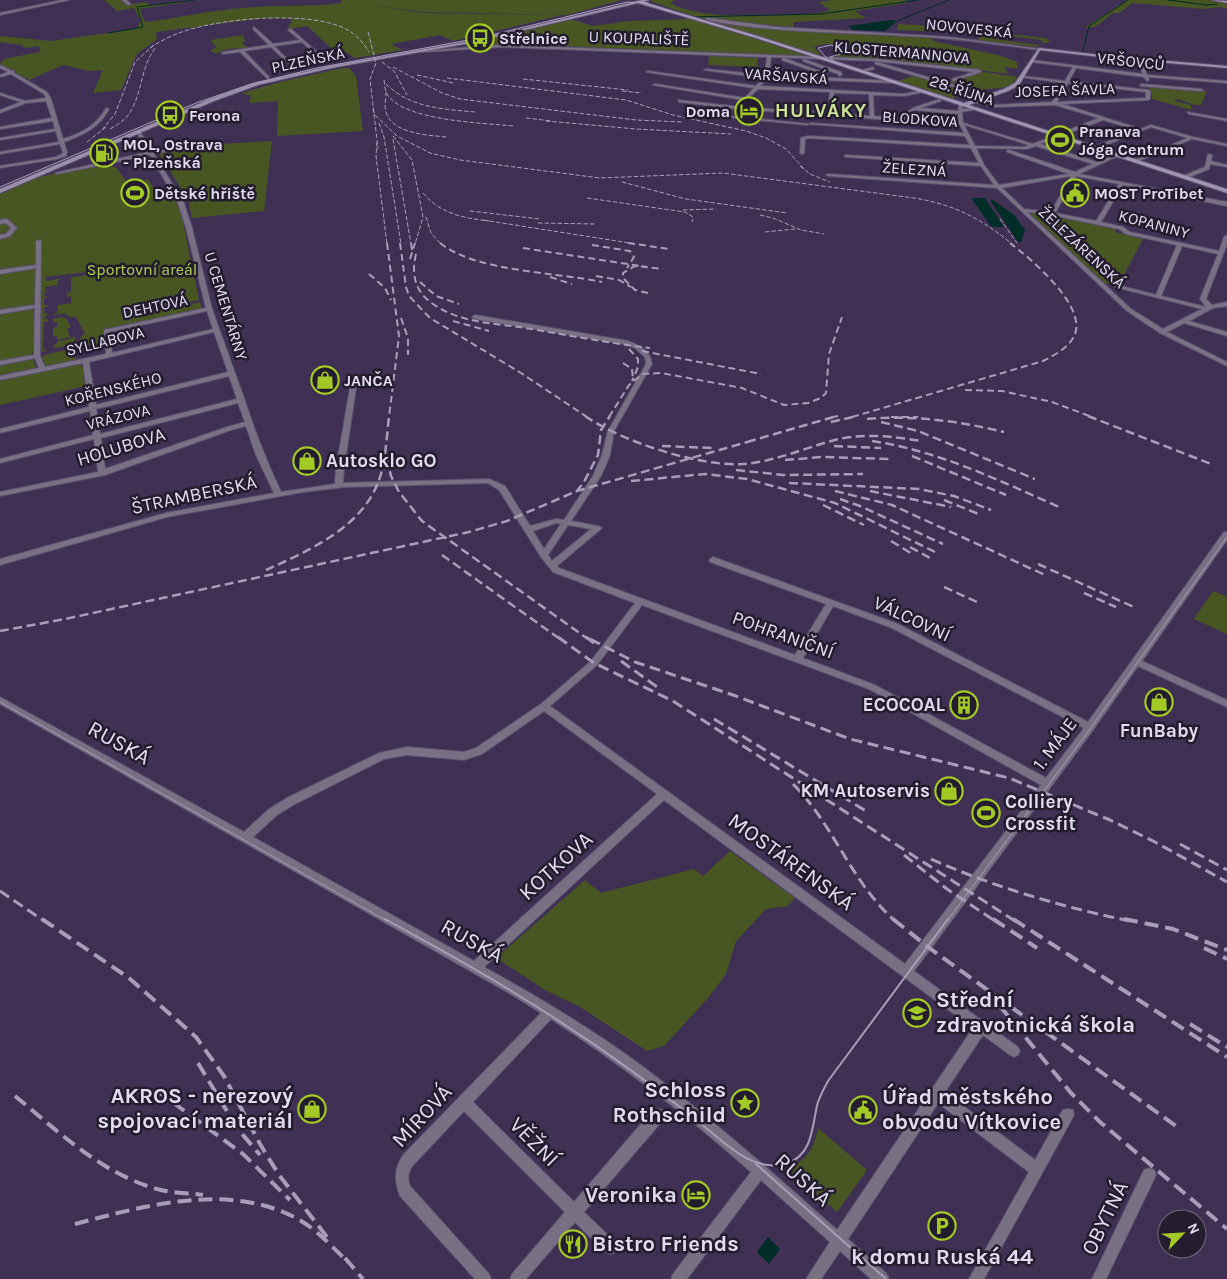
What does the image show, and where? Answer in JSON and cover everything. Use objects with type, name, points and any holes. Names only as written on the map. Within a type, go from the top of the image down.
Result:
[{"type":"main road","name":"28. ŘÍJNA","points":[[638,0],[1227,191]]},
{"type":"main road","name":"PLZEŇSKÁ","points":[[0,184],[206,98],[268,78],[328,64],[451,46],[638,0]]},
{"type":"main road","name":"PLZEŇSKÁ","points":[[0,191],[212,100],[272,80],[422,50],[638,0]]},
{"type":"main road","points":[[1214,0],[1227,2]]},
{"type":"main road","points":[[1222,0],[1227,2]]},
{"type":"main road","points":[[964,105],[1013,87],[1022,78],[1039,49]]},
{"type":"main road","name":"NOVOVESKÁ","points":[[1039,49],[1227,67]]},
{"type":"street","points":[[0,14],[67,0]]},
{"type":"street","points":[[124,0],[129,4]]},
{"type":"street","name":"NOVOVESKÁ","points":[[707,19],[731,24],[816,31],[951,38],[1039,49]]},
{"type":"street","points":[[254,28],[289,63]]},
{"type":"street","points":[[290,30],[325,61]]},
{"type":"street","points":[[223,53],[303,41]]},
{"type":"street","points":[[451,46],[456,48]]},
{"type":"street","name":"U KOUPALIŠTĚ","points":[[435,49],[533,46],[821,58]]},
{"type":"street","name":"U KOUPALIŠTĚ","points":[[422,50],[456,48]]},
{"type":"street","points":[[242,50],[268,78]]},
{"type":"street","points":[[728,117],[758,87],[767,74],[769,56]]},
{"type":"street","points":[[783,57],[786,61],[825,74]]},
{"type":"street","points":[[767,74],[840,75],[840,72],[806,61],[803,58]]},
{"type":"street","name":"KLOSTERMANNOVA","points":[[821,58],[904,62],[980,72],[953,80]]},
{"type":"street","points":[[863,59],[989,96]]},
{"type":"street","points":[[1139,59],[1147,76],[1148,88]]},
{"type":"street","name":"VRŠOVCŮ","points":[[1032,61],[1147,76],[1227,82]]},
{"type":"street","points":[[904,62],[926,70]]},
{"type":"street","points":[[0,66],[46,93],[65,152],[64,155],[57,158],[0,167]]},
{"type":"street","points":[[878,70],[878,68],[884,66]]},
{"type":"street","points":[[1075,67],[1054,103],[1141,130]]},
{"type":"street","points":[[862,72],[873,68]]},
{"type":"street","points":[[706,70],[892,81],[911,74]]},
{"type":"street","points":[[0,76],[13,72]]},
{"type":"street","name":"VARŠAVSKÁ","points":[[648,72],[758,87],[904,95],[923,91]]},
{"type":"street","points":[[679,88],[701,74]]},
{"type":"street","points":[[1068,77],[1148,88]]},
{"type":"street","points":[[1022,78],[1148,88],[1201,90]]},
{"type":"street","points":[[656,85],[746,99]]},
{"type":"street","name":"JOSEFA ŠAVLA","points":[[975,101],[994,106],[1148,99],[1148,88]]},
{"type":"street","points":[[830,114],[832,91]]},
{"type":"street","points":[[871,93],[872,117]]},
{"type":"street","points":[[0,94],[25,102]]},
{"type":"street","points":[[0,112],[25,102],[49,98]]},
{"type":"street","points":[[900,119],[914,109],[940,100]]},
{"type":"street","points":[[680,101],[961,123],[1097,164]]},
{"type":"street","points":[[961,112],[960,106],[964,105]]},
{"type":"street","points":[[0,153],[61,142],[82,134],[101,122],[107,109]]},
{"type":"street","points":[[914,109],[961,112],[976,109]]},
{"type":"street","name":"ŽELEZÁRENSKÁ","points":[[961,112],[961,123],[966,135],[982,165],[998,186],[1115,298],[1162,332],[1227,364]]},
{"type":"street","points":[[1189,113],[1227,120]]},
{"type":"street","name":"BLODKOVA","points":[[728,117],[966,135]]},
{"type":"street","points":[[1014,152],[1103,118]]},
{"type":"street","points":[[0,128],[54,119]]},
{"type":"street","points":[[1101,146],[1151,126],[1227,146]]},
{"type":"street","points":[[0,139],[57,130]]},
{"type":"street","name":"U CEMENTÁRNY","points":[[140,131],[139,133],[181,203],[209,309],[264,464],[278,494]]},
{"type":"street","points":[[1136,161],[1192,138]]},
{"type":"street","points":[[802,153],[803,140],[893,146],[894,142],[1025,148]]},
{"type":"street","points":[[57,173],[151,152],[197,145]]},
{"type":"street","points":[[1002,148],[1075,174],[1227,204]]},
{"type":"street","points":[[1052,214],[1075,174],[1118,155]]},
{"type":"street","points":[[1185,177],[1206,168],[1210,155]]},
{"type":"street","points":[[846,156],[982,165]]},
{"type":"street","points":[[1208,162],[1227,166]]},
{"type":"street","name":"ŽELEZNÁ","points":[[828,175],[998,186],[1075,174]]},
{"type":"street","points":[[1098,223],[1122,183]]},
{"type":"street","name":"KOPANINY","points":[[1023,210],[1098,223],[1121,228],[1128,233],[1221,253]]},
{"type":"street","points":[[0,222],[7,221],[14,228],[8,235],[0,237]]},
{"type":"street","points":[[1209,308],[1204,299],[1227,238]]},
{"type":"street","points":[[39,242],[37,356],[43,370]]},
{"type":"street","points":[[1158,297],[1180,245]]},
{"type":"street","points":[[0,272],[39,266]]},
{"type":"street","points":[[1118,287],[1209,308]]},
{"type":"street","points":[[1162,332],[1209,308],[1227,304]]},
{"type":"street","points":[[0,312],[38,306]]},
{"type":"street","name":"DEHTOVÁ","points":[[106,331],[209,309]]},
{"type":"street","points":[[475,317],[626,342],[640,349],[648,356],[649,364],[610,431],[606,455],[598,476],[544,555]]},
{"type":"street","points":[[1184,321],[1227,334]]},
{"type":"street","name":"SYLLABOVA","points":[[0,378],[43,370],[216,330]]},
{"type":"street","points":[[106,331],[109,354]]},
{"type":"street","points":[[0,363],[37,356]]},
{"type":"street","points":[[86,360],[102,473]]},
{"type":"street","name":"KOŘENSKÉHO","points":[[0,431],[232,373]]},
{"type":"street","points":[[339,485],[340,464],[352,388]]},
{"type":"street","name":"VRÁZOVA","points":[[0,461],[242,400]]},
{"type":"street","name":"HOLUBOVA","points":[[0,494],[102,473],[229,428],[250,423]]},
{"type":"street","name":"ŠTRAMBERSKÁ","points":[[0,562],[166,515],[278,494],[339,485],[492,482],[501,486],[520,515]]},
{"type":"street","name":"POHRANIČNÍ","points":[[520,515],[544,555],[552,566],[559,571],[798,658],[880,691],[1048,783]]},
{"type":"street","points":[[530,530],[556,521],[598,528],[552,566]]},
{"type":"street","name":"1. MÁJE","points":[[907,971],[1090,727],[1227,534]]},
{"type":"street","name":"VÁLCOVNÍ","points":[[713,560],[900,628],[1090,727]]},
{"type":"street","points":[[245,838],[272,812],[382,756],[407,751],[464,756],[478,751],[544,706],[594,663],[641,601]]},
{"type":"street","points":[[798,658],[830,602]]},
{"type":"street","points":[[1137,662],[1227,704]]},
{"type":"street","name":"RUSKÁ","points":[[0,700],[550,1012],[643,1075],[760,1172],[882,1279]]},
{"type":"street","name":"MOSTÁRENSKÁ","points":[[544,706],[1014,1051]]},
{"type":"street","name":"KOTKOVA","points":[[475,968],[664,794]]},
{"type":"street","name":"MÍROVÁ","points":[[484,1279],[405,1191],[401,1181],[401,1173],[405,1164],[550,1012]]},
{"type":"street","points":[[813,1279],[981,1027]]},
{"type":"street","points":[[937,1094],[1037,1170]]},
{"type":"street","name":"VĚŽNÍ","points":[[464,1102],[610,1247]]},
{"type":"street","points":[[517,1279],[658,1115]]},
{"type":"street","points":[[976,1279],[1068,1116]]},
{"type":"street","points":[[678,1279],[760,1172]]},
{"type":"street","name":"OBYTNÁ","points":[[1099,1279],[1150,1175]]},
{"type":"green space","points":[[104,0],[121,0],[127,5],[146,2],[149,5],[198,0],[140,9],[144,21],[149,22],[229,9],[330,4],[341,3],[342,0],[622,0],[567,15],[426,12],[365,5],[426,13],[562,15],[453,41],[440,35],[391,44],[402,50],[355,58],[346,52],[330,47],[307,26],[288,29],[292,19],[265,18],[156,32],[157,39],[137,54],[121,90],[93,93],[103,70],[89,71],[63,65],[29,80],[0,64],[4,59],[40,52],[39,46],[25,48],[22,45],[0,42],[0,36],[51,41],[136,29],[141,22],[134,8],[117,11]]},
{"type":"green space","points":[[675,0],[670,3],[702,13],[743,16],[820,13],[830,10],[818,2],[832,0],[905,0],[907,3],[855,11],[866,18],[794,22],[793,27],[702,19],[650,1]]},
{"type":"green space","points":[[1127,0],[1207,0],[1227,3],[1227,9],[1221,7],[1203,9],[1132,3],[1119,13],[1113,13],[1095,27],[1084,28]]},
{"type":"green space","points":[[570,19],[593,26],[630,21],[692,19],[809,56],[533,45],[465,46],[466,44]]},
{"type":"green space","points":[[712,22],[932,38],[933,41],[1002,56],[1017,62],[1018,69],[1005,67],[1007,72],[1011,74],[911,62],[832,58],[849,50],[846,47],[832,44],[814,47],[822,56]]},
{"type":"green space","points":[[898,24],[940,26],[939,32],[897,30]]},
{"type":"green space","points":[[982,31],[1046,38],[1050,41],[1047,43],[1041,42],[1042,40],[1001,35],[995,36],[993,39],[1039,45],[1038,47],[978,40]]},
{"type":"green space","points":[[243,35],[245,41],[242,43],[248,48],[222,50],[222,52],[215,53],[210,51],[217,47],[211,40]]},
{"type":"green space","points":[[709,56],[758,58],[757,67],[708,65]]},
{"type":"green space","points":[[349,68],[356,76],[363,131],[277,136],[278,101],[249,103],[251,96],[242,93],[284,81]]},
{"type":"green space","points":[[984,72],[1018,77],[1011,85],[1001,88],[973,90],[947,82]]},
{"type":"green space","points":[[914,76],[969,93],[952,98],[897,81]]},
{"type":"green space","points":[[1149,86],[1207,91],[1201,105],[1195,105],[1178,99],[1174,101],[1191,105],[1191,110],[1152,99]]},
{"type":"green space","points":[[272,141],[264,211],[192,218],[188,199],[159,154],[201,145]]},
{"type":"green space","name":"Sportovní areál","points":[[104,163],[108,167],[116,167],[127,183],[132,183],[123,195],[128,200],[125,194],[134,185],[147,183],[145,180],[148,179],[159,198],[174,196],[179,203],[199,300],[169,307],[170,309],[200,302],[202,309],[103,330],[103,345],[92,350],[76,353],[76,361],[46,366],[41,358],[43,356],[81,344],[78,343],[81,336],[85,334],[76,317],[66,315],[67,313],[54,315],[57,313],[58,306],[53,306],[71,303],[71,296],[67,297],[67,293],[71,292],[71,278],[67,278],[87,275],[87,272],[46,277],[46,281],[62,278],[58,280],[58,284],[62,284],[45,287],[45,291],[48,291],[44,293],[44,296],[48,297],[44,298],[44,305],[48,306],[44,308],[44,313],[48,313],[44,319],[48,319],[48,321],[44,322],[43,336],[48,336],[43,337],[43,349],[48,351],[32,353],[36,368],[0,375],[0,194],[39,177]],"holes":[[[128,200],[134,202],[137,209]]]},
{"type":"green space","points":[[1028,212],[1116,228],[1115,232],[1143,239],[1118,286],[1104,283]]},
{"type":"green space","points":[[66,318],[71,327],[67,329],[71,338],[75,337],[75,340],[70,345],[54,348],[53,345],[57,344],[57,341],[69,339],[69,337],[57,340],[57,336],[53,337],[53,328],[57,327],[57,322],[53,323],[53,319]]},
{"type":"green space","points":[[82,364],[86,386],[0,405],[0,380]]},
{"type":"green space","points":[[1213,591],[1227,597],[1227,634],[1194,619]]},
{"type":"green space","points":[[730,851],[795,898],[788,906],[766,909],[736,941],[726,974],[708,998],[664,1046],[647,1051],[580,1007],[545,990],[496,958],[585,880],[601,893],[694,869],[703,876]]},
{"type":"green space","points":[[818,1128],[867,1170],[837,1212],[788,1169],[809,1153]]},
{"type":"shaded area","points":[[891,20],[897,21],[885,31],[852,30],[848,26]]},
{"type":"shaded area","points":[[971,198],[985,198],[1004,227],[993,227],[990,225]]},
{"type":"shaded area","points":[[990,200],[993,200],[1014,215],[1025,230],[1021,242],[1018,242]]},
{"type":"shaded area","points":[[768,1237],[780,1249],[769,1264],[757,1252]]},
{"type":"waterway","points":[[108,33],[143,27],[137,7],[195,0]]},
{"type":"waterway","points":[[689,17],[821,14],[918,0]]},
{"type":"waterway","points":[[897,21],[949,0]]},
{"type":"waterway","points":[[1083,51],[1089,26],[1128,0]]},
{"type":"waterway","points":[[1168,0],[1207,5],[1217,4]]},
{"type":"tram line","points":[[0,187],[196,103],[251,84],[317,68],[479,38],[627,2],[645,3]]},
{"type":"tram line","points":[[645,3],[775,43],[1227,191]]},
{"type":"tram line","points":[[828,60],[818,48],[831,45],[846,49],[844,53],[830,57],[834,62]]},
{"type":"tram line","points":[[947,921],[1090,729],[1227,537]]},
{"type":"tram line","points":[[0,702],[387,921]]},
{"type":"tram line","points":[[385,919],[481,973],[564,1024],[639,1076],[728,1146],[746,1158],[766,1165],[788,1163],[797,1159],[803,1153],[810,1137],[818,1102],[828,1081],[948,919]]},
{"type":"tram line","points":[[756,1164],[886,1279]]},
{"type":"railway","points":[[152,47],[173,35],[204,26],[245,20],[289,18],[310,19],[344,28],[352,32],[369,52]]},
{"type":"railway","points":[[368,32],[376,63],[370,79],[374,111]]},
{"type":"railway","points":[[152,47],[155,44]]},
{"type":"railway","points":[[102,130],[115,114],[135,62],[152,47]]},
{"type":"railway","points":[[110,129],[123,121],[134,106],[144,71],[156,47]]},
{"type":"railway","points":[[382,62],[394,71],[407,95]]},
{"type":"railway","points":[[393,67],[442,93],[460,99],[636,120],[683,122]]},
{"type":"railway","points":[[417,75],[453,83]]},
{"type":"railway","points":[[447,78],[626,100],[673,115],[746,131],[766,138],[786,149],[804,169]]},
{"type":"railway","points":[[523,79],[628,90]]},
{"type":"railway","points":[[384,80],[388,96],[400,106],[414,112],[448,120],[514,126]]},
{"type":"railway","points":[[386,84],[395,92],[416,103],[475,112]]},
{"type":"railway","points":[[622,91],[642,93]]},
{"type":"railway","points":[[386,92],[386,112],[395,125],[412,132],[446,137]]},
{"type":"railway","points":[[374,111],[375,115],[397,136],[430,153],[460,160],[600,178],[723,173],[914,198],[942,204],[966,214],[990,227],[1012,244]]},
{"type":"railway","points":[[374,111],[378,149]]},
{"type":"railway","points":[[526,118],[552,121]]},
{"type":"railway","points":[[546,121],[636,129],[731,134]]},
{"type":"railway","points":[[379,123],[384,137],[401,244]]},
{"type":"railway","points":[[87,142],[106,127]]},
{"type":"railway","points":[[393,136],[412,160],[423,217],[415,244]]},
{"type":"railway","points":[[393,139],[411,244]]},
{"type":"railway","points":[[377,142],[376,156],[387,244]]},
{"type":"railway","points":[[800,166],[810,174],[830,182]]},
{"type":"railway","points":[[622,182],[686,199],[787,213]]},
{"type":"railway","points":[[423,193],[437,206],[453,214],[483,220]]},
{"type":"railway","points":[[587,198],[685,212],[693,217],[692,222]]},
{"type":"railway","points":[[683,210],[716,209]]},
{"type":"railway","points":[[470,211],[540,219]]},
{"type":"railway","points":[[760,215],[773,218],[801,230],[824,234]]},
{"type":"railway","points":[[426,217],[431,233],[440,243]]},
{"type":"railway","points":[[1000,219],[1017,243]]},
{"type":"railway","points":[[483,220],[636,244]]},
{"type":"railway","points":[[483,220],[489,221]]},
{"type":"railway","points":[[538,223],[596,224]]},
{"type":"railway","points":[[765,232],[795,229]]},
{"type":"railway","points":[[387,243],[399,336],[389,417]]},
{"type":"railway","points":[[400,243],[409,296],[430,318],[521,373],[587,417]]},
{"type":"railway","points":[[411,243],[412,250]]},
{"type":"railway","points":[[410,259],[415,243]]},
{"type":"railway","points":[[440,243],[455,253],[474,260],[517,270],[602,282]]},
{"type":"railway","points":[[628,243],[669,249]]},
{"type":"railway","points":[[852,417],[1043,361],[1070,343],[1075,334],[1076,322],[1065,296],[1030,259],[1010,243]]},
{"type":"railway","points":[[592,245],[630,251],[634,257],[629,264]]},
{"type":"railway","points":[[523,248],[629,264]]},
{"type":"railway","points":[[416,254],[414,275],[418,288],[433,304],[454,315],[466,319],[650,348]]},
{"type":"railway","points":[[627,268],[629,264]]},
{"type":"railway","points":[[629,264],[647,267]]},
{"type":"railway","points":[[648,293],[635,290],[623,278],[623,273],[635,266],[663,269]]},
{"type":"railway","points":[[369,274],[385,288],[391,300]]},
{"type":"railway","points":[[596,276],[619,280],[631,287]]},
{"type":"railway","points":[[550,277],[572,284]]},
{"type":"railway","points":[[420,282],[436,296],[459,304]]},
{"type":"railway","points":[[609,417],[629,385],[642,374],[661,373],[742,388],[784,405],[808,403],[821,398],[826,393],[829,354],[842,317]]},
{"type":"railway","points":[[401,318],[408,338],[408,355]]},
{"type":"railway","points":[[453,321],[489,331]]},
{"type":"railway","points":[[629,349],[638,359],[638,367],[633,379]]},
{"type":"railway","points":[[642,351],[761,374]]},
{"type":"railway","points":[[623,363],[632,369],[633,379]]},
{"type":"railway","points":[[965,390],[1002,391],[1052,402],[1092,417]]},
{"type":"railway","points":[[266,570],[319,544],[352,520],[365,506],[375,489],[382,470],[389,416]]},
{"type":"railway","points":[[585,416],[603,427]]},
{"type":"railway","points":[[603,427],[610,416]]},
{"type":"railway","points":[[831,422],[857,416]]},
{"type":"railway","points":[[1088,416],[1211,464]]},
{"type":"railway","points":[[747,442],[835,417]]},
{"type":"railway","points":[[891,417],[918,417]]},
{"type":"railway","points":[[867,419],[919,418],[1004,432]]},
{"type":"railway","points":[[881,422],[918,431],[1035,479]]},
{"type":"railway","points":[[577,491],[584,482],[598,455],[601,430],[603,427]]},
{"type":"railway","points":[[603,427],[639,443],[690,458]]},
{"type":"railway","points":[[690,458],[725,464],[755,463],[835,440],[856,436],[921,441]]},
{"type":"railway","points":[[690,458],[754,440]]},
{"type":"railway","points":[[872,441],[945,459],[1059,507]]},
{"type":"railway","points":[[662,446],[712,448]]},
{"type":"railway","points":[[834,446],[881,448]]},
{"type":"railway","points":[[912,456],[1006,495]]},
{"type":"railway","points":[[785,460],[822,457],[889,459]]},
{"type":"railway","points":[[387,458],[391,476],[399,492],[422,521],[445,537]]},
{"type":"railway","points":[[577,491],[690,458]]},
{"type":"railway","points":[[736,470],[783,475],[863,474]]},
{"type":"railway","points":[[631,481],[705,474],[747,479],[835,503],[935,552]]},
{"type":"railway","points":[[789,483],[919,489],[954,496],[991,510]]},
{"type":"railway","points":[[445,537],[507,521],[577,491]]},
{"type":"railway","points":[[835,491],[892,505],[1045,575]]},
{"type":"railway","points":[[870,491],[951,507]]},
{"type":"railway","points":[[840,499],[860,506],[943,544]]},
{"type":"railway","points":[[944,500],[981,515]]},
{"type":"railway","points":[[823,505],[864,525]]},
{"type":"railway","points":[[0,631],[65,619],[445,537]]},
{"type":"railway","points":[[445,537],[588,639]]},
{"type":"railway","points":[[891,541],[914,555]]},
{"type":"railway","points":[[910,547],[930,558]]},
{"type":"railway","points":[[442,555],[560,639]]},
{"type":"railway","points":[[1038,564],[1136,608]]},
{"type":"railway","points":[[944,587],[977,602]]},
{"type":"railway","points":[[1084,593],[1116,607]]},
{"type":"railway","points":[[558,637],[594,663],[673,701],[1015,921]]},
{"type":"railway","points":[[586,637],[594,643]]},
{"type":"railway","points":[[590,639],[635,662],[733,695],[850,739],[1009,778],[1110,820],[1155,842],[1227,882]]},
{"type":"railway","points":[[621,661],[660,689]]},
{"type":"railway","points":[[714,719],[866,811]]},
{"type":"railway","points":[[793,784],[820,817],[866,889],[893,919]]},
{"type":"railway","points":[[1180,844],[1227,870]]},
{"type":"railway","points":[[904,855],[947,889],[995,921]]},
{"type":"railway","points":[[931,859],[979,879],[1029,895],[1130,921]]},
{"type":"railway","points":[[0,891],[44,921]]},
{"type":"railway","points":[[42,919],[129,978],[196,1037],[224,1076],[260,1144],[279,1175],[327,1237]]},
{"type":"railway","points":[[893,919],[928,947],[1180,1129]]},
{"type":"railway","points":[[993,919],[1037,948]]},
{"type":"railway","points":[[1013,919],[1227,1057]]},
{"type":"railway","points":[[1124,919],[1173,929],[1227,950]]},
{"type":"railway","points":[[1204,948],[1227,959]]},
{"type":"railway","points":[[999,1005],[1071,1093],[1100,1122],[1227,1229]]},
{"type":"railway","points":[[1190,1024],[1227,1047]]},
{"type":"railway","points":[[198,1063],[237,1128],[260,1155]]},
{"type":"railway","points":[[156,1090],[243,1154],[290,1200]]},
{"type":"railway","points":[[15,1096],[101,1164],[140,1183],[161,1190],[203,1195]]},
{"type":"railway","points":[[75,1224],[156,1205],[184,1201],[212,1199],[239,1201],[266,1206],[300,1220],[322,1237],[348,1262]]},
{"type":"railway","points":[[345,1258],[363,1279]]},
{"type":"place","name":"Střelnice","points":[[480,38]]},
{"type":"place","name":"Doma","points":[[749,111]]},
{"type":"place","name":"Ferona","points":[[170,115]]},
{"type":"place","name":"Pranava Jóga Centrum","points":[[1060,140]]},
{"type":"place","name":"MOL, Ostrava - Plzeňská","points":[[104,153]]},
{"type":"place","name":"Dětské hřiště","points":[[135,193]]},
{"type":"place","name":"MOST ProTibet","points":[[1075,193]]},
{"type":"place","name":"JANČA","points":[[325,380]]},
{"type":"place","name":"Autosklo GO","points":[[307,461]]},
{"type":"place","name":"FunBaby","points":[[1159,702]]},
{"type":"place","name":"ECOCOAL","points":[[964,705]]},
{"type":"place","name":"KM Autoservis","points":[[949,791]]},
{"type":"place","name":"Colliery Crossfit","points":[[986,813]]},
{"type":"place","name":"Střední zdravotnická škola","points":[[917,1013]]},
{"type":"place","name":"Schloss Rothschild","points":[[745,1103]]},
{"type":"place","name":"AKROS - nerezový spojovací materiál","points":[[312,1109]]},
{"type":"place","name":"Úřad městského obvodu Vítkovice","points":[[863,1110]]},
{"type":"place","name":"Veronika","points":[[696,1195]]},
{"type":"place","name":"k domu Ruská 44","points":[[942,1226]]},
{"type":"place","name":"Bistro Friends","points":[[573,1244]]},
{"type":"district","name":"HULVÁKY","points":[[821,110]]}]
